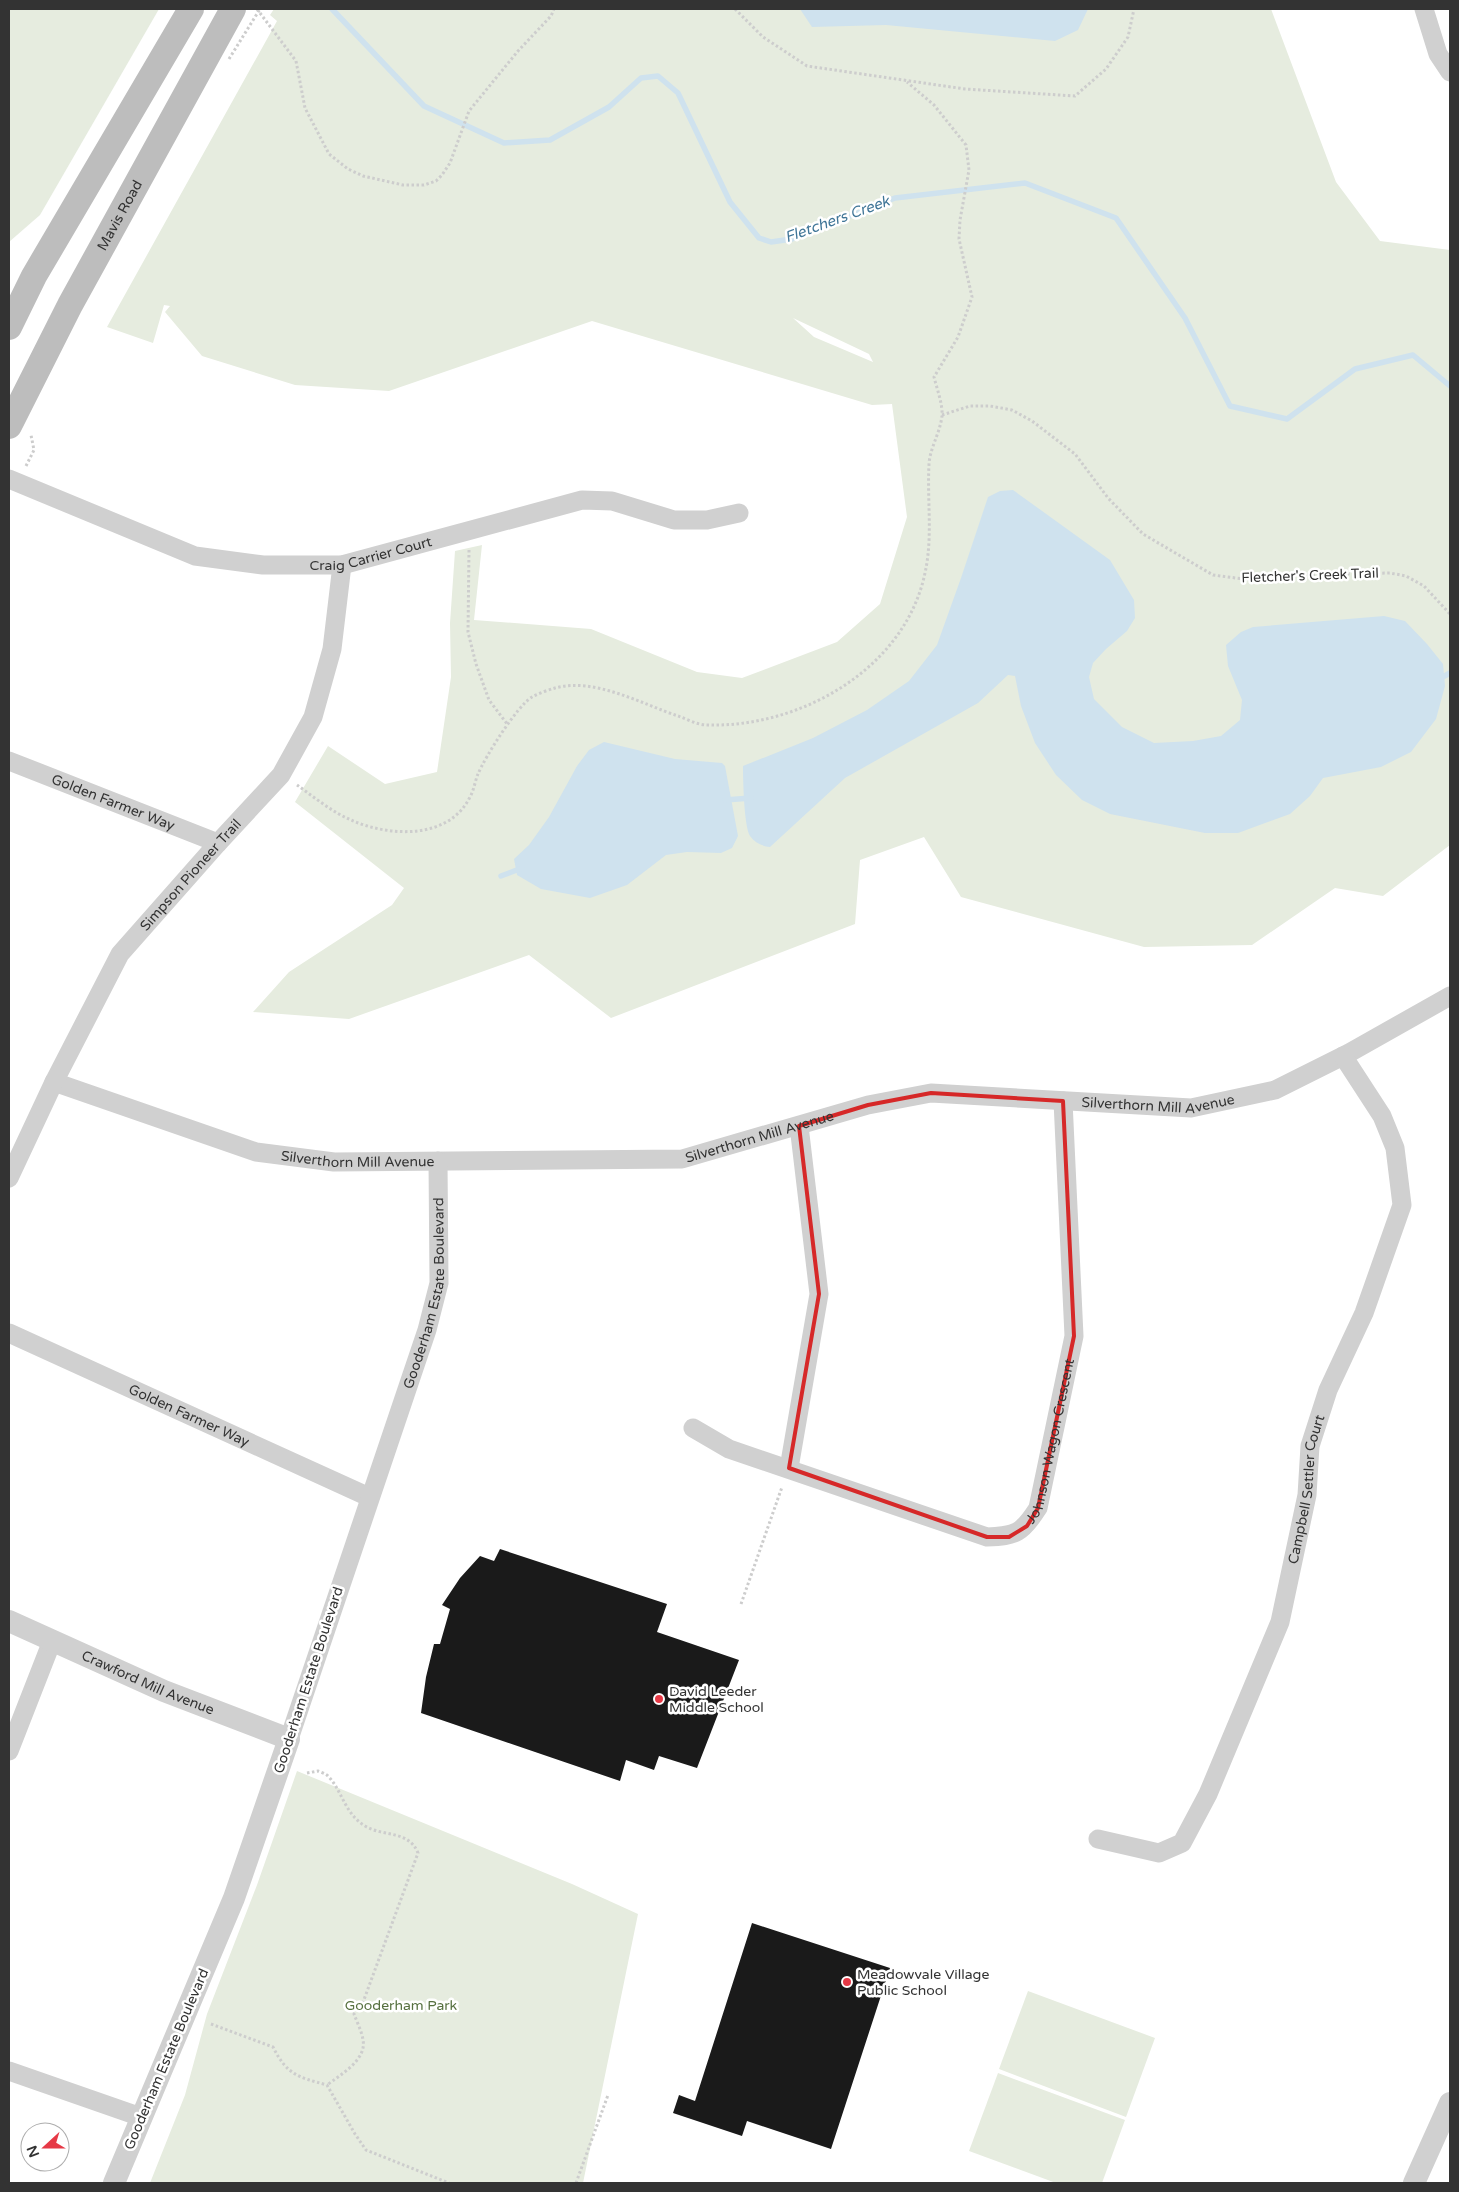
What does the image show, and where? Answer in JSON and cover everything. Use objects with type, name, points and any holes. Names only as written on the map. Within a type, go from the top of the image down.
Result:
[{"type":"main road","name":"Mavis Road","points":[[9,426],[70,305],[221,51],[233,9]]},
{"type":"main road","points":[[9,328],[34,276],[189,11]]},
{"type":"street","points":[[1424,9],[1438,54],[1450,72]]},
{"type":"street","name":"Craig Carrier Court","points":[[9,479],[194,556],[263,565],[342,565],[582,500],[612,501],[674,520],[707,520],[739,513]]},
{"type":"street","name":"Simpson Pioneer Trail","points":[[9,1178],[54,1082],[120,954],[281,775],[313,717],[332,649],[342,565]]},
{"type":"street","name":"Golden Farmer Way","points":[[9,761],[218,843]]},
{"type":"street","name":"Silverthorn Mill Avenue","points":[[54,1082],[256,1152],[334,1162],[682,1159],[868,1105],[931,1093],[1191,1108],[1275,1090],[1343,1056],[1450,996]]},
{"type":"street","name":"Campbell Settler Court","points":[[1098,1839],[1159,1853],[1182,1842],[1208,1794],[1280,1622],[1307,1495],[1310,1446],[1328,1390],[1364,1313],[1402,1205],[1395,1148],[1382,1116],[1343,1056]]},
{"type":"street","name":"Johnson Wagon Crescent","points":[[693,1428],[729,1449],[987,1537],[1009,1537],[1027,1526],[1038,1508],[1074,1336],[1063,1101]]},
{"type":"street","points":[[789,1468],[819,1294],[814,1235],[799,1126]]},
{"type":"street","name":"Gooderham Estate Boulevard","points":[[114,2183],[234,1898],[427,1330],[439,1283],[438,1161]]},
{"type":"street","name":"Golden Farmer Way","points":[[9,1333],[369,1497]]},
{"type":"street","name":"Crawford Mill Avenue","points":[[9,1622],[164,1691],[289,1739]]},
{"type":"street","points":[[9,1750],[52,1641]]},
{"type":"street","points":[[9,2071],[141,2117]]},
{"type":"street","points":[[1414,2183],[1450,2103]]},
{"type":"path","points":[[221,51],[258,9],[296,61],[305,108],[329,154],[348,169],[363,176],[403,185],[424,185],[436,181],[442,176],[458,144],[469,111],[518,51],[552,16],[554,9]]},
{"type":"path","points":[[735,9],[763,37],[807,66],[965,89],[1075,96],[1106,68],[1128,37],[1134,9]]},
{"type":"path","points":[[281,775],[351,820],[384,830],[418,832],[440,826],[456,817],[470,798],[478,772],[508,725],[530,698],[554,688],[573,684],[594,686],[704,725],[740,724],[780,716],[814,703],[851,681],[898,636],[917,602],[926,572],[930,533],[930,461],[942,415],[934,378],[958,337],[972,297],[959,239],[960,220],[969,170],[966,145],[934,104],[907,82]]},
{"type":"path","name":"Fletcher's Creek Trail","points":[[942,415],[970,406],[990,406],[1012,410],[1032,421],[1075,454],[1108,498],[1143,534],[1213,575],[1250,580],[1296,575],[1390,572],[1406,576],[1424,586],[1450,614]]},
{"type":"path","points":[[469,530],[468,632],[476,664],[489,700],[508,725]]},
{"type":"path","points":[[741,1604],[789,1468]]},
{"type":"path","points":[[306,1773],[318,1771],[328,1776],[348,1810],[366,1826],[405,1838],[415,1844],[418,1854],[362,2005],[354,2014],[364,2042],[362,2053],[350,2068],[327,2084]]},
{"type":"path","points":[[211,2024],[273,2047],[281,2063],[298,2077],[327,2084],[366,2150],[449,2183]]},
{"type":"path","points":[[576,2183],[608,2096]]},
{"type":"highlighted area","points":[[931,1093],[1063,1101],[1074,1336],[1038,1508],[1027,1526],[1009,1537],[987,1537],[789,1468],[819,1294],[799,1126],[868,1105]]},
{"type":"green space","points":[[9,9],[159,9],[40,215],[9,242]]},
{"type":"green space","points":[[274,9],[1271,9],[1336,182],[1380,241],[1450,250],[1450,845],[1383,896],[1335,888],[1252,945],[1144,947],[961,897],[924,837],[860,860],[855,924],[611,1018],[529,955],[349,1019],[253,1012],[289,972],[392,905],[404,888],[295,802],[328,746],[385,784],[437,772],[451,677],[450,623],[455,551],[482,545],[474,620],[591,629],[697,672],[742,678],[837,642],[880,604],[907,517],[892,404],[872,405],[592,321],[389,391],[295,385],[202,356],[165,312],[170,306],[164,305],[153,343],[107,327],[277,21],[270,15]],"holes":[[[793,318],[869,354],[873,362],[814,337]]]},
{"type":"green space","name":"Gooderham Park","points":[[297,1771],[572,1884],[638,1914],[583,2183],[150,2183],[185,2095],[207,2014],[257,1885]]},
{"type":"green space","points":[[1028,1991],[1155,2038],[1126,2117],[999,2069]]},
{"type":"green space","points":[[998,2073],[1125,2120],[1102,2183],[1056,2183],[969,2151]]},
{"type":"water","points":[[800,9],[1088,9],[1078,30],[1055,41],[886,25],[812,27]]},
{"type":"water","points":[[1013,490],[1110,560],[1134,600],[1135,618],[1127,631],[1093,663],[1089,677],[1094,699],[1122,727],[1154,743],[1193,741],[1221,736],[1240,720],[1242,700],[1228,666],[1226,645],[1241,632],[1253,627],[1384,616],[1405,621],[1443,664],[1445,686],[1436,719],[1411,752],[1381,767],[1323,778],[1310,796],[1290,814],[1238,833],[1205,833],[1110,814],[1082,800],[1056,775],[1035,743],[1021,706],[1015,676],[1008,675],[978,703],[845,778],[770,847],[756,842],[750,836],[746,823],[743,766],[813,738],[867,710],[909,681],[937,645],[988,497],[1000,491]]},
{"type":"water","points":[[604,742],[675,759],[722,763],[725,766],[738,836],[732,848],[721,853],[687,852],[666,855],[627,885],[590,898],[541,889],[517,875],[514,859],[529,845],[549,817],[577,766],[589,750]]},
{"type":"building","points":[[500,1549],[667,1604],[657,1632],[739,1660],[697,1768],[659,1756],[654,1770],[626,1760],[620,1781],[421,1713],[426,1677],[434,1644],[440,1644],[450,1609],[442,1605],[460,1578],[480,1556],[494,1561]]},
{"type":"building","points":[[752,1923],[890,1968],[831,2149],[747,2121],[742,2136],[673,2113],[679,2095],[695,2101]]},
{"type":"waterway","name":"Fletchers Creek","points":[[332,9],[424,106],[504,143],[550,140],[609,107],[641,78],[658,76],[678,93],[730,202],[759,238],[771,242],[792,239],[895,198],[1025,183],[1116,218],[1185,318],[1230,406],[1287,419],[1355,369],[1413,355],[1450,386]]},
{"type":"waterway","points":[[1439,679],[1450,673]]},
{"type":"waterway","points":[[725,800],[751,798]]},
{"type":"waterway","points":[[501,876],[522,868]]},
{"type":"place","name":"David Leeder Middle School","points":[[659,1699]]},
{"type":"place","name":"Meadowvale Village Public School","points":[[847,1982]]}]
